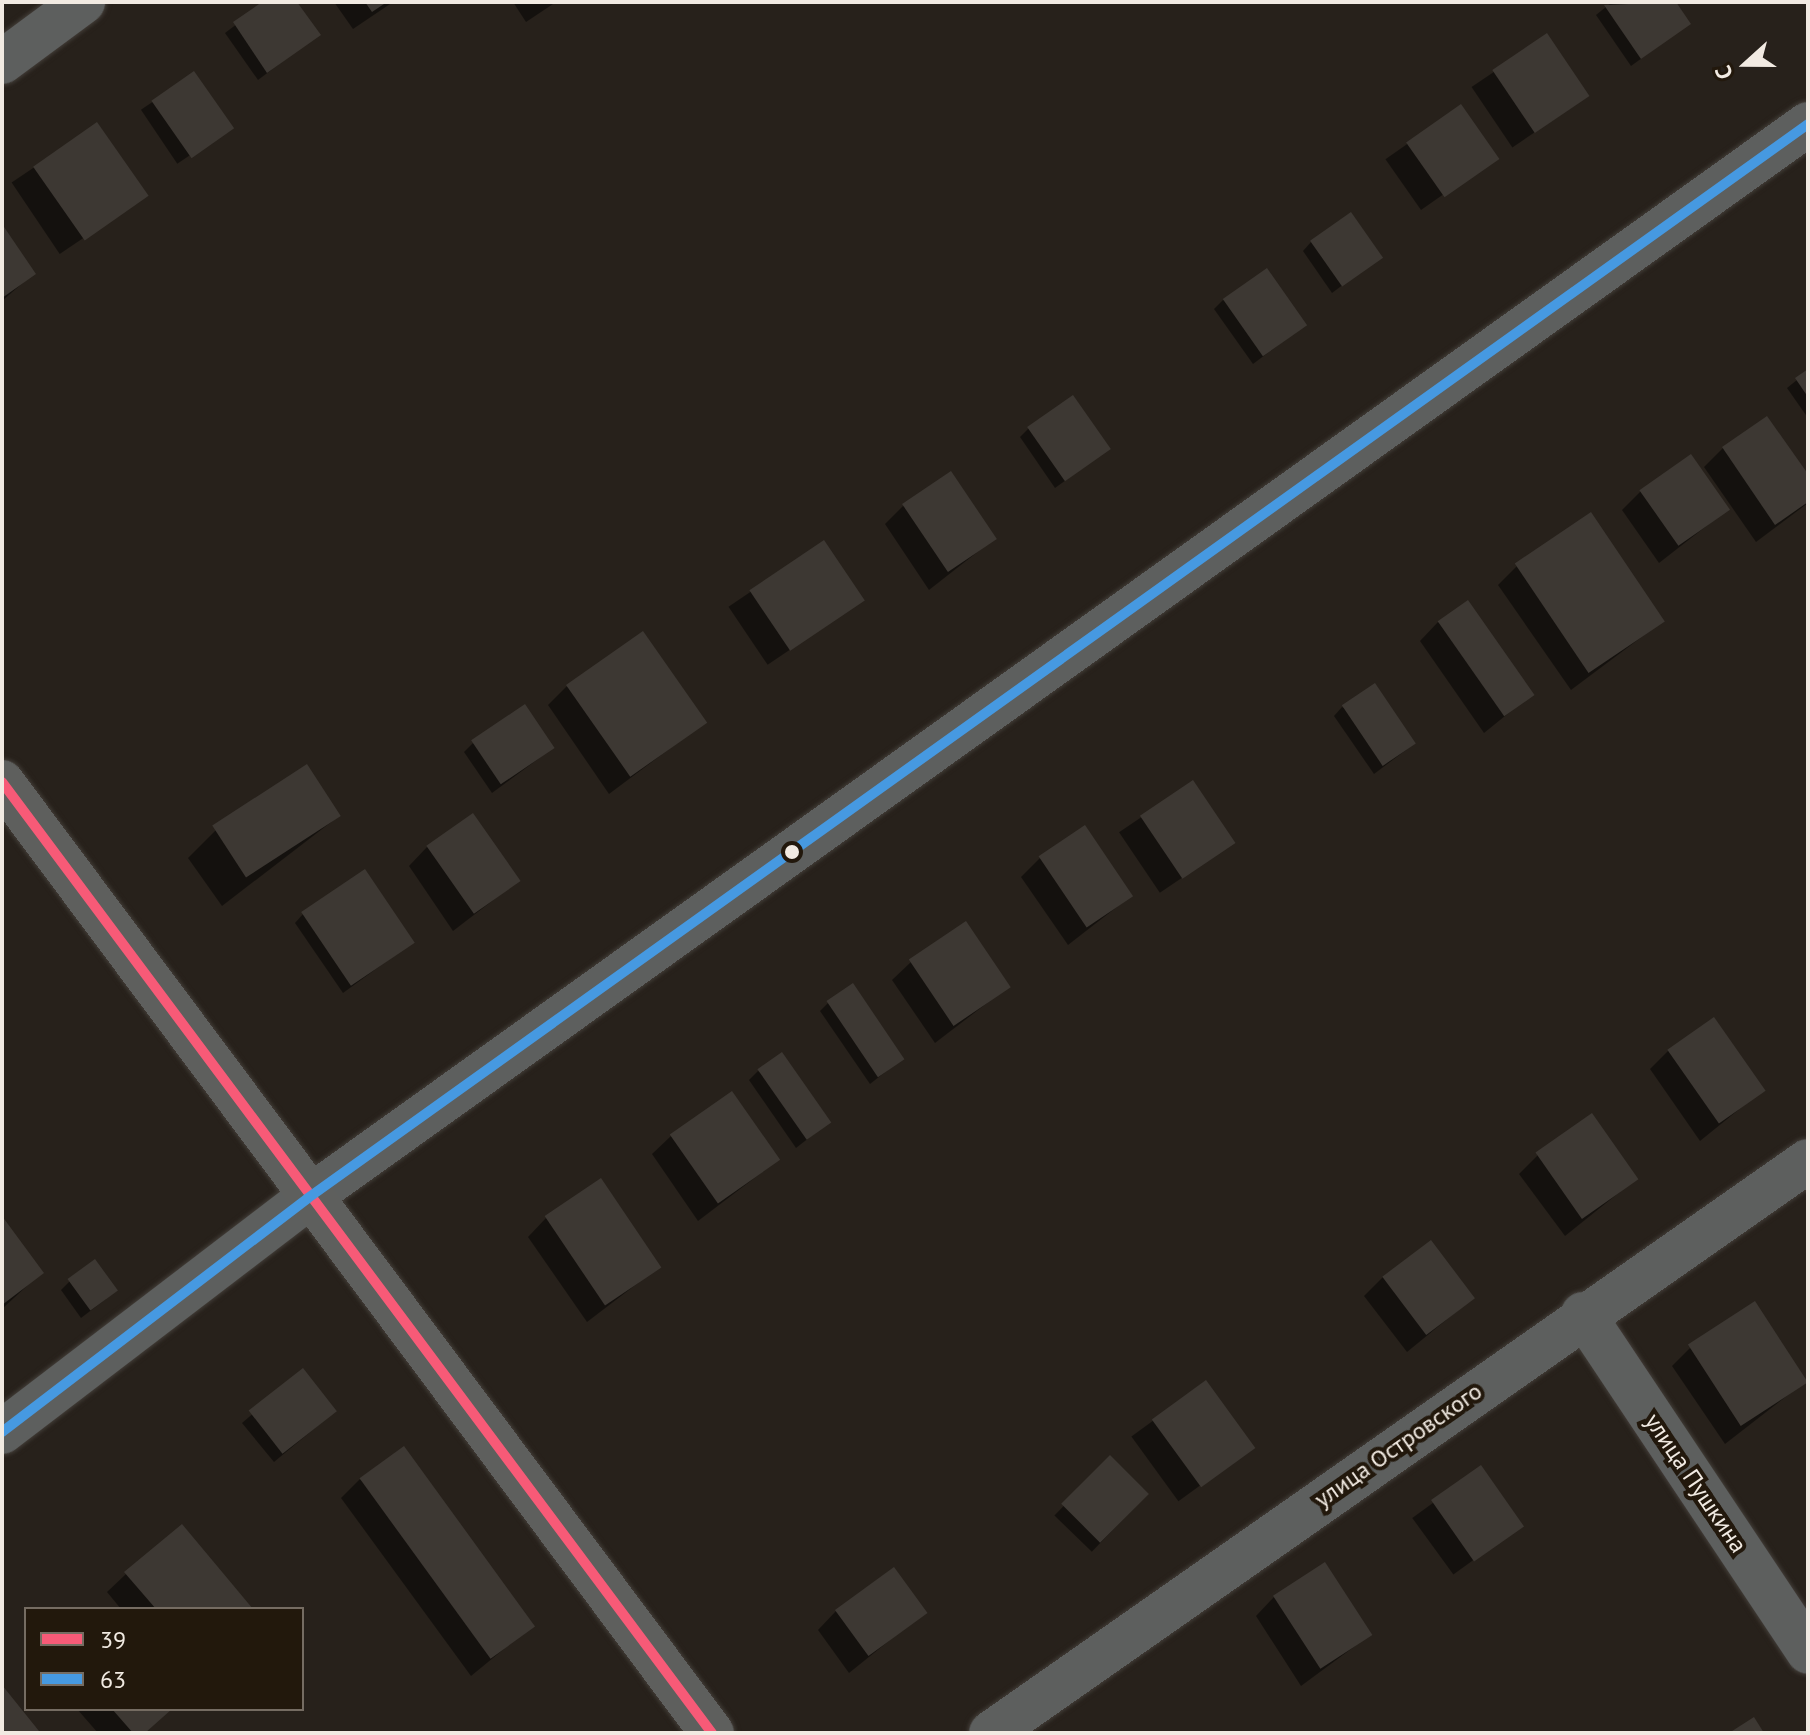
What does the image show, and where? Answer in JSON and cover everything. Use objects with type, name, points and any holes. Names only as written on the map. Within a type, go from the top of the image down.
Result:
[{"type":"main road","points":[[2,782],[308,1198],[712,1733]]},
{"type":"street","points":[[2,62],[83,2]]},
{"type":"street","points":[[2,1432],[308,1198],[1808,124]]},
{"type":"street","name":"улица Островского","points":[[991,1733],[1583,1314],[1808,1161]]},
{"type":"street","name":"улица Пушкина","points":[[1583,1314],[1808,1652]]},
{"type":"building","points":[[262,2],[297,2],[321,35],[267,73],[233,22]]},
{"type":"building","points":[[365,2],[387,2],[372,12]]},
{"type":"building","points":[[1676,2],[1691,24],[1641,59],[1604,5]]},
{"type":"building","points":[[1547,33],[1589,96],[1535,133],[1492,70]]},
{"type":"building","points":[[194,71],[234,128],[192,158],[151,101]]},
{"type":"building","points":[[1461,104],[1499,159],[1445,197],[1406,142]]},
{"type":"building","points":[[97,122],[149,196],[85,240],[33,167]]},
{"type":"building","points":[[1351,212],[1383,258],[1342,287],[1310,241]]},
{"type":"building","points":[[2,224],[36,274],[2,298]]},
{"type":"building","points":[[1267,268],[1307,325],[1263,356],[1223,299]]},
{"type":"building","points":[[1808,369],[1808,397],[1795,378]]},
{"type":"building","points":[[1073,395],[1111,449],[1065,481],[1027,427]]},
{"type":"building","points":[[1767,416],[1808,474],[1808,502],[1775,525],[1722,447]]},
{"type":"building","points":[[1691,454],[1730,510],[1678,546],[1639,490]]},
{"type":"building","points":[[951,471],[997,539],[948,572],[902,504]]},
{"type":"building","points":[[1591,512],[1665,621],[1589,673],[1515,563]]},
{"type":"building","points":[[824,540],[865,601],[790,651],[749,590]]},
{"type":"building","points":[[1468,600],[1535,695],[1504,716],[1438,621]]},
{"type":"building","points":[[643,631],[707,723],[630,777],[566,685]]},
{"type":"building","points":[[1375,683],[1416,744],[1383,766],[1342,705]]},
{"type":"building","points":[[525,704],[555,748],[501,784],[471,740]]},
{"type":"building","points":[[307,764],[341,816],[246,878],[212,826]]},
{"type":"building","points":[[1193,780],[1235,843],[1182,879],[1140,816]]},
{"type":"building","points":[[473,813],[521,881],[474,914],[426,846]]},
{"type":"building","points":[[1085,825],[1133,896],[1087,928],[1039,856]]},
{"type":"building","points":[[365,869],[415,943],[351,986],[301,912]]},
{"type":"building","points":[[966,921],[1011,987],[954,1026],[909,960]]},
{"type":"building","points":[[853,983],[904,1059],[878,1077],[826,1001]]},
{"type":"building","points":[[1714,1017],[1766,1091],[1719,1123],[1667,1050]]},
{"type":"building","points":[[782,1052],[831,1122],[807,1140],[757,1069]]},
{"type":"building","points":[[732,1091],[780,1160],[718,1203],[670,1135]]},
{"type":"building","points":[[1592,1113],[1638,1179],[1582,1219],[1535,1153]]},
{"type":"building","points":[[601,1178],[661,1268],[605,1306],[545,1216]]},
{"type":"building","points":[[2,1216],[44,1273],[2,1305]]},
{"type":"building","points":[[1431,1240],[1475,1298],[1426,1335],[1382,1277]]},
{"type":"building","points":[[95,1259],[118,1291],[90,1311],[67,1279]]},
{"type":"building","points":[[1755,1301],[1808,1382],[1741,1426],[1688,1345]]},
{"type":"building","points":[[303,1368],[337,1411],[282,1454],[249,1410]]},
{"type":"building","points":[[1206,1380],[1255,1448],[1201,1487],[1152,1419]]},
{"type":"building","points":[[404,1446],[535,1626],[491,1659],[360,1478]]},
{"type":"building","points":[[1110,1455],[1149,1494],[1100,1543],[1061,1504]]},
{"type":"building","points":[[1481,1465],[1524,1526],[1474,1561],[1431,1500]]},
{"type":"building","points":[[182,1524],[251,1607],[154,1607],[124,1572]]},
{"type":"building","points":[[1325,1562],[1372,1635],[1320,1669],[1273,1596]]},
{"type":"building","points":[[894,1567],[928,1613],[868,1656],[835,1610]]},
{"type":"building","points":[[2,1685],[39,1731],[2,1733]]},
{"type":"building","points":[[114,1711],[170,1711],[145,1733],[133,1733]]},
{"type":"building","points":[[1754,1717],[1764,1733],[1729,1733]]},
{"type":"transit line","name":"63","points":[[2,1432],[308,1198],[1808,124]]},
{"type":"transit line","name":"39","points":[[2,782],[712,1733]]}]
